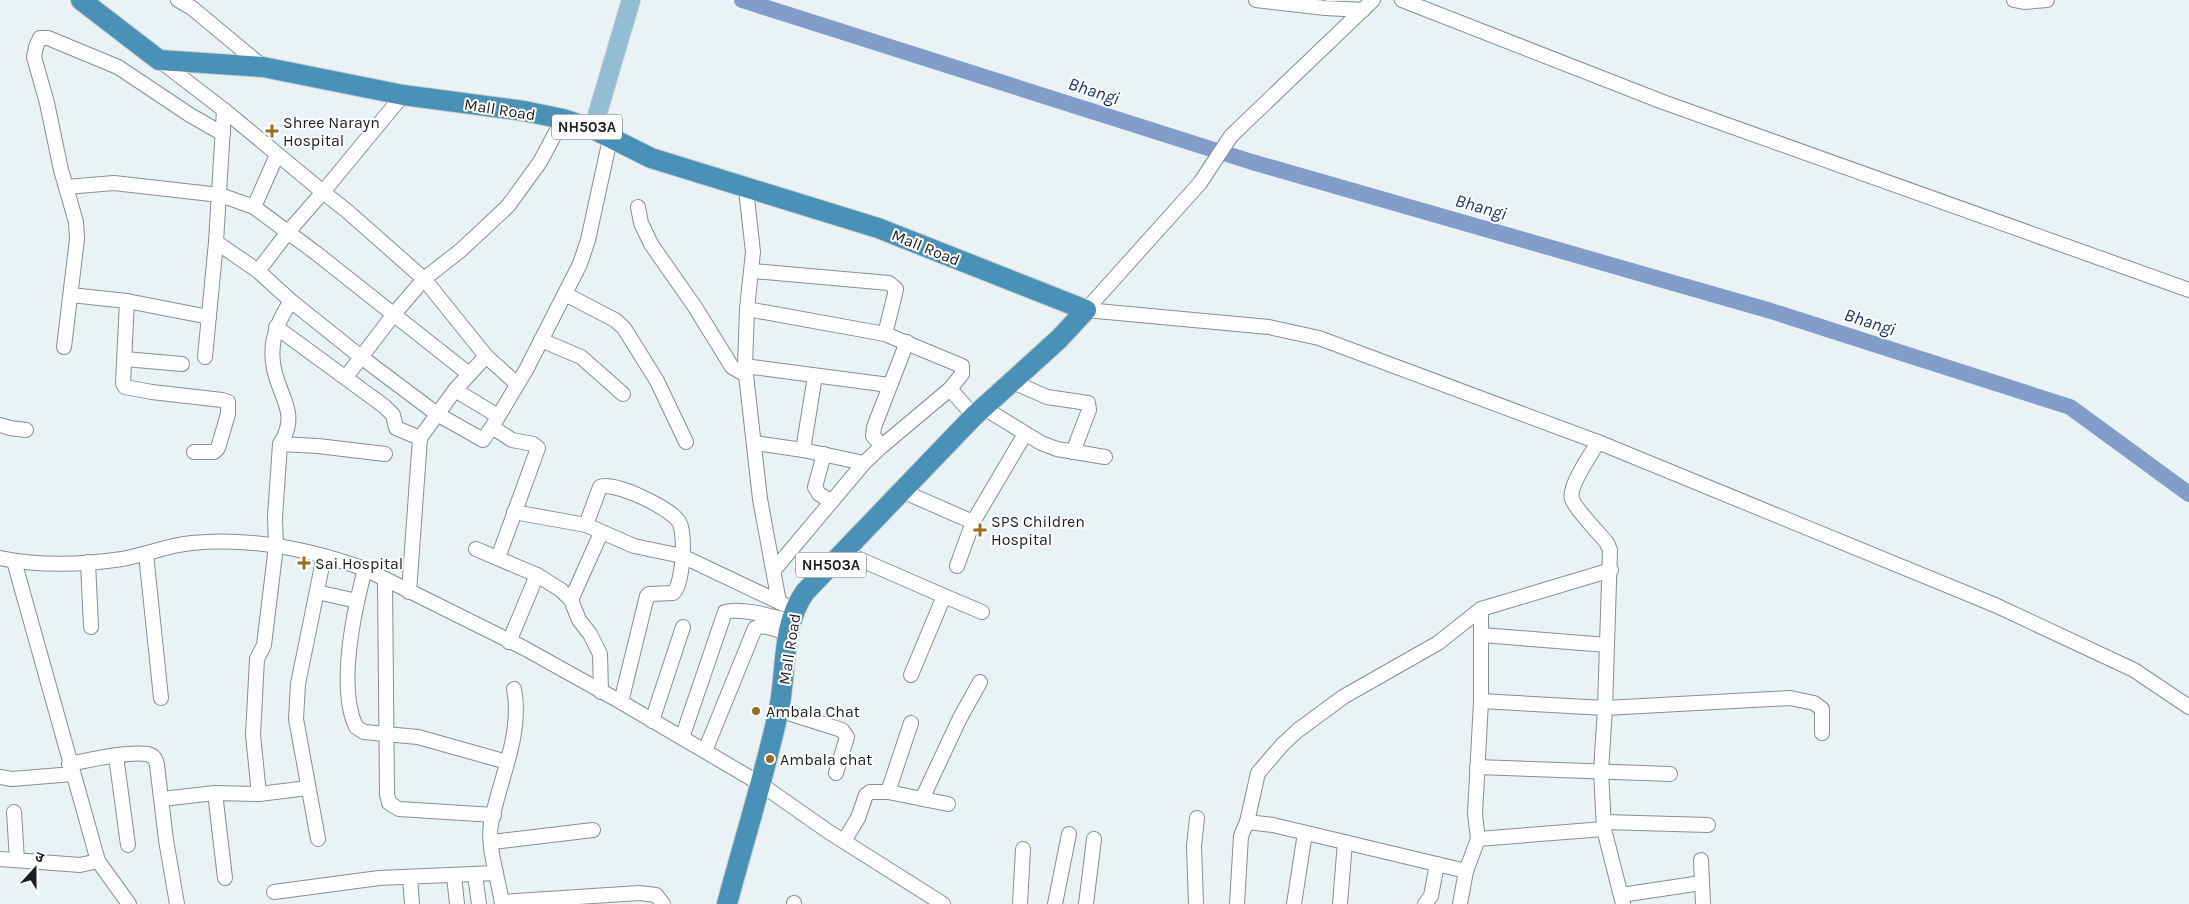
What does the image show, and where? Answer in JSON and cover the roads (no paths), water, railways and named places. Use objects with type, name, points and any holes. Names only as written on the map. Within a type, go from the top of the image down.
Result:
[{"type":"highway","points":[[81,0],[159,60]]},
{"type":"highway","name":"Mall Road","points":[[159,60],[263,67],[403,95],[524,111],[563,120],[601,134],[651,158],[746,189],[878,228],[1086,310],[1013,382],[979,412],[902,491],[805,592],[788,617],[779,710],[727,904]]},
{"type":"main road","points":[[601,134],[604,93],[631,0]]},
{"type":"street","points":[[178,0],[193,4],[263,67]]},
{"type":"street","points":[[1256,0],[1325,8],[1368,5]]},
{"type":"street","points":[[1402,0],[1663,102],[2189,290]]},
{"type":"street","points":[[2014,0],[2024,2],[2047,0]]},
{"type":"street","points":[[1086,310],[1200,183],[1223,146],[1256,110],[1368,5]]},
{"type":"street","points":[[64,347],[77,239],[76,222],[34,57],[36,47],[42,37],[118,66],[190,115],[223,134]]},
{"type":"street","points":[[159,60],[224,110],[347,211],[424,279],[486,356],[517,384]]},
{"type":"street","points":[[258,271],[288,232],[403,95]]},
{"type":"street","points":[[205,357],[220,195],[224,110]]},
{"type":"street","points":[[346,377],[394,314],[424,279],[461,250],[508,206],[540,162],[563,120]]},
{"type":"street","points":[[216,242],[258,271],[291,301],[361,357],[437,414],[481,440],[485,439],[541,340],[580,264],[588,240],[601,134]]},
{"type":"street","points":[[254,206],[277,155]]},
{"type":"street","points":[[66,187],[114,183],[220,195],[254,206],[469,374]]},
{"type":"street","points":[[746,189],[753,252],[753,271],[747,309],[746,371],[760,499],[774,570],[788,617]]},
{"type":"street","points":[[638,207],[645,232],[659,256],[695,307],[732,367],[746,371],[815,376],[889,385]]},
{"type":"street","points":[[753,271],[890,283],[896,289],[885,334]]},
{"type":"street","points":[[565,294],[615,320],[624,328],[657,381],[686,442]]},
{"type":"street","points":[[71,295],[127,301],[208,317]]},
{"type":"street","points":[[127,301],[123,384],[128,388],[228,402],[228,414],[218,448],[214,452],[194,452]]},
{"type":"street","points":[[259,794],[253,735],[257,659],[264,645],[276,546],[275,517],[280,444],[289,428],[289,418],[273,362],[272,352],[276,327],[291,301]]},
{"type":"street","points":[[747,309],[885,334],[962,366],[962,374],[950,388],[864,463],[774,570]]},
{"type":"street","points":[[1086,310],[1269,327],[1319,338],[1598,442],[1995,605],[2134,670],[2189,706]]},
{"type":"street","points":[[276,327],[389,410],[396,428],[420,438]]},
{"type":"street","points":[[541,340],[581,357],[623,394]]},
{"type":"street","points":[[882,446],[874,439],[872,433],[907,342]]},
{"type":"street","points":[[409,592],[420,438],[455,390],[486,356]]},
{"type":"street","points":[[125,359],[182,364]]},
{"type":"street","points":[[803,450],[815,376]]},
{"type":"street","points":[[1013,382],[1047,397],[1088,403],[1089,410],[1073,452]]},
{"type":"street","points":[[950,388],[979,412],[1041,443],[1073,452],[1105,457]]},
{"type":"street","points":[[455,390],[495,422],[512,440],[533,444],[538,448],[498,558]]},
{"type":"street","points":[[0,425],[26,430]]},
{"type":"street","points":[[957,566],[973,522],[1025,434]]},
{"type":"street","points":[[1598,442],[1573,486],[1571,495],[1574,503],[1608,542],[1610,550],[1608,645],[1601,771],[1604,826],[1622,900],[1701,883]]},
{"type":"street","points":[[280,444],[318,446],[384,454]]},
{"type":"street","points":[[755,444],[803,450],[864,463]]},
{"type":"street","points":[[824,454],[815,487],[819,494],[831,501]]},
{"type":"street","points":[[586,525],[597,490],[603,486],[614,487],[644,498],[666,509],[675,517],[682,528],[679,586],[676,591],[663,595],[649,594],[646,599],[621,702]]},
{"type":"street","points":[[902,491],[973,522]]},
{"type":"street","points":[[514,512],[586,525],[634,546],[682,556],[788,617]]},
{"type":"street","points":[[571,600],[601,533]]},
{"type":"street","points":[[0,558],[37,564],[88,562],[122,559],[192,543],[232,541],[276,546],[324,556],[365,569],[621,702],[759,783],[895,875],[943,904]]},
{"type":"street","points":[[476,549],[537,575],[561,590],[571,600],[579,620],[590,634],[600,654],[601,692]]},
{"type":"street","points":[[843,552],[982,612]]},
{"type":"street","points":[[146,554],[161,698]]},
{"type":"street","points":[[318,839],[296,719],[297,700],[324,556]]},
{"type":"street","points":[[14,561],[98,861],[129,904]]},
{"type":"street","points":[[88,562],[91,627]]},
{"type":"street","points":[[365,569],[357,601],[348,674],[354,724],[364,732],[418,737],[507,762]]},
{"type":"street","points":[[1237,904],[1241,836],[1258,773],[1297,731],[1342,697],[1438,643],[1481,610],[1611,570]]},
{"type":"street","points":[[508,642],[537,575]]},
{"type":"street","points":[[385,579],[387,794],[392,806],[399,809],[494,815]]},
{"type":"street","points":[[317,592],[357,601]]},
{"type":"street","points":[[911,675],[944,596]]},
{"type":"street","points":[[1460,904],[1466,871],[1478,840],[1475,814],[1481,701],[1481,610]]},
{"type":"street","points":[[682,738],[726,612],[788,617]]},
{"type":"street","points":[[705,751],[755,628],[758,626],[765,627],[788,617]]},
{"type":"street","points":[[652,720],[683,627]]},
{"type":"street","points":[[1482,635],[1608,645]]},
{"type":"street","points":[[922,799],[960,718],[980,682]]},
{"type":"street","points":[[514,689],[517,712],[491,825],[496,873],[502,903],[639,893],[656,894],[662,904]]},
{"type":"street","points":[[1481,701],[1605,708],[1790,698],[1814,702],[1822,709],[1822,733]]},
{"type":"street","points":[[779,710],[842,730],[847,737],[836,773]]},
{"type":"street","points":[[888,792],[912,723]]},
{"type":"street","points":[[0,777],[12,779],[71,769],[116,756],[147,754],[154,758],[157,765],[166,840],[177,904]]},
{"type":"street","points":[[116,756],[128,845]]},
{"type":"street","points":[[1477,767],[1670,774]]},
{"type":"street","points":[[162,799],[215,793],[259,794],[308,788]]},
{"type":"street","points":[[844,841],[858,818],[868,793],[888,792],[948,804]]},
{"type":"street","points":[[215,793],[225,878]]},
{"type":"street","points":[[14,812],[17,860]]},
{"type":"street","points":[[1196,904],[1194,846],[1197,818]]},
{"type":"street","points":[[1246,822],[1264,823],[1466,871]]},
{"type":"street","points":[[1478,840],[1604,826],[1708,825]]},
{"type":"street","points":[[492,842],[593,830]]},
{"type":"street","points":[[1294,904],[1306,833]]},
{"type":"street","points":[[1055,904],[1069,834]]},
{"type":"street","points":[[1086,904],[1094,839]]},
{"type":"street","points":[[1340,904],[1345,842]]},
{"type":"street","points":[[1020,904],[1023,849]]},
{"type":"street","points":[[0,859],[80,865],[98,861]]},
{"type":"street","points":[[1701,860],[1703,904]]},
{"type":"street","points":[[1425,904],[1431,896],[1437,864]]},
{"type":"street","points":[[274,892],[379,878],[496,873]]},
{"type":"street","points":[[475,875],[479,904]]},
{"type":"street","points":[[454,876],[457,904]]},
{"type":"street","points":[[410,878],[412,904]]},
{"type":"waterway","name":"Bhangi","points":[[742,0],[1252,162],[1771,311],[2070,407],[2189,494]]},
{"type":"place","name":"Shree Narayn Hospital","points":[[272,131]]},
{"type":"place","name":"SPS Children Hospital","points":[[980,530]]},
{"type":"place","name":"Sai Hospital","points":[[304,563]]},
{"type":"place","name":"Ambala Chat","points":[[756,711]]},
{"type":"place","name":"Ambala chat","points":[[770,759]]}]
